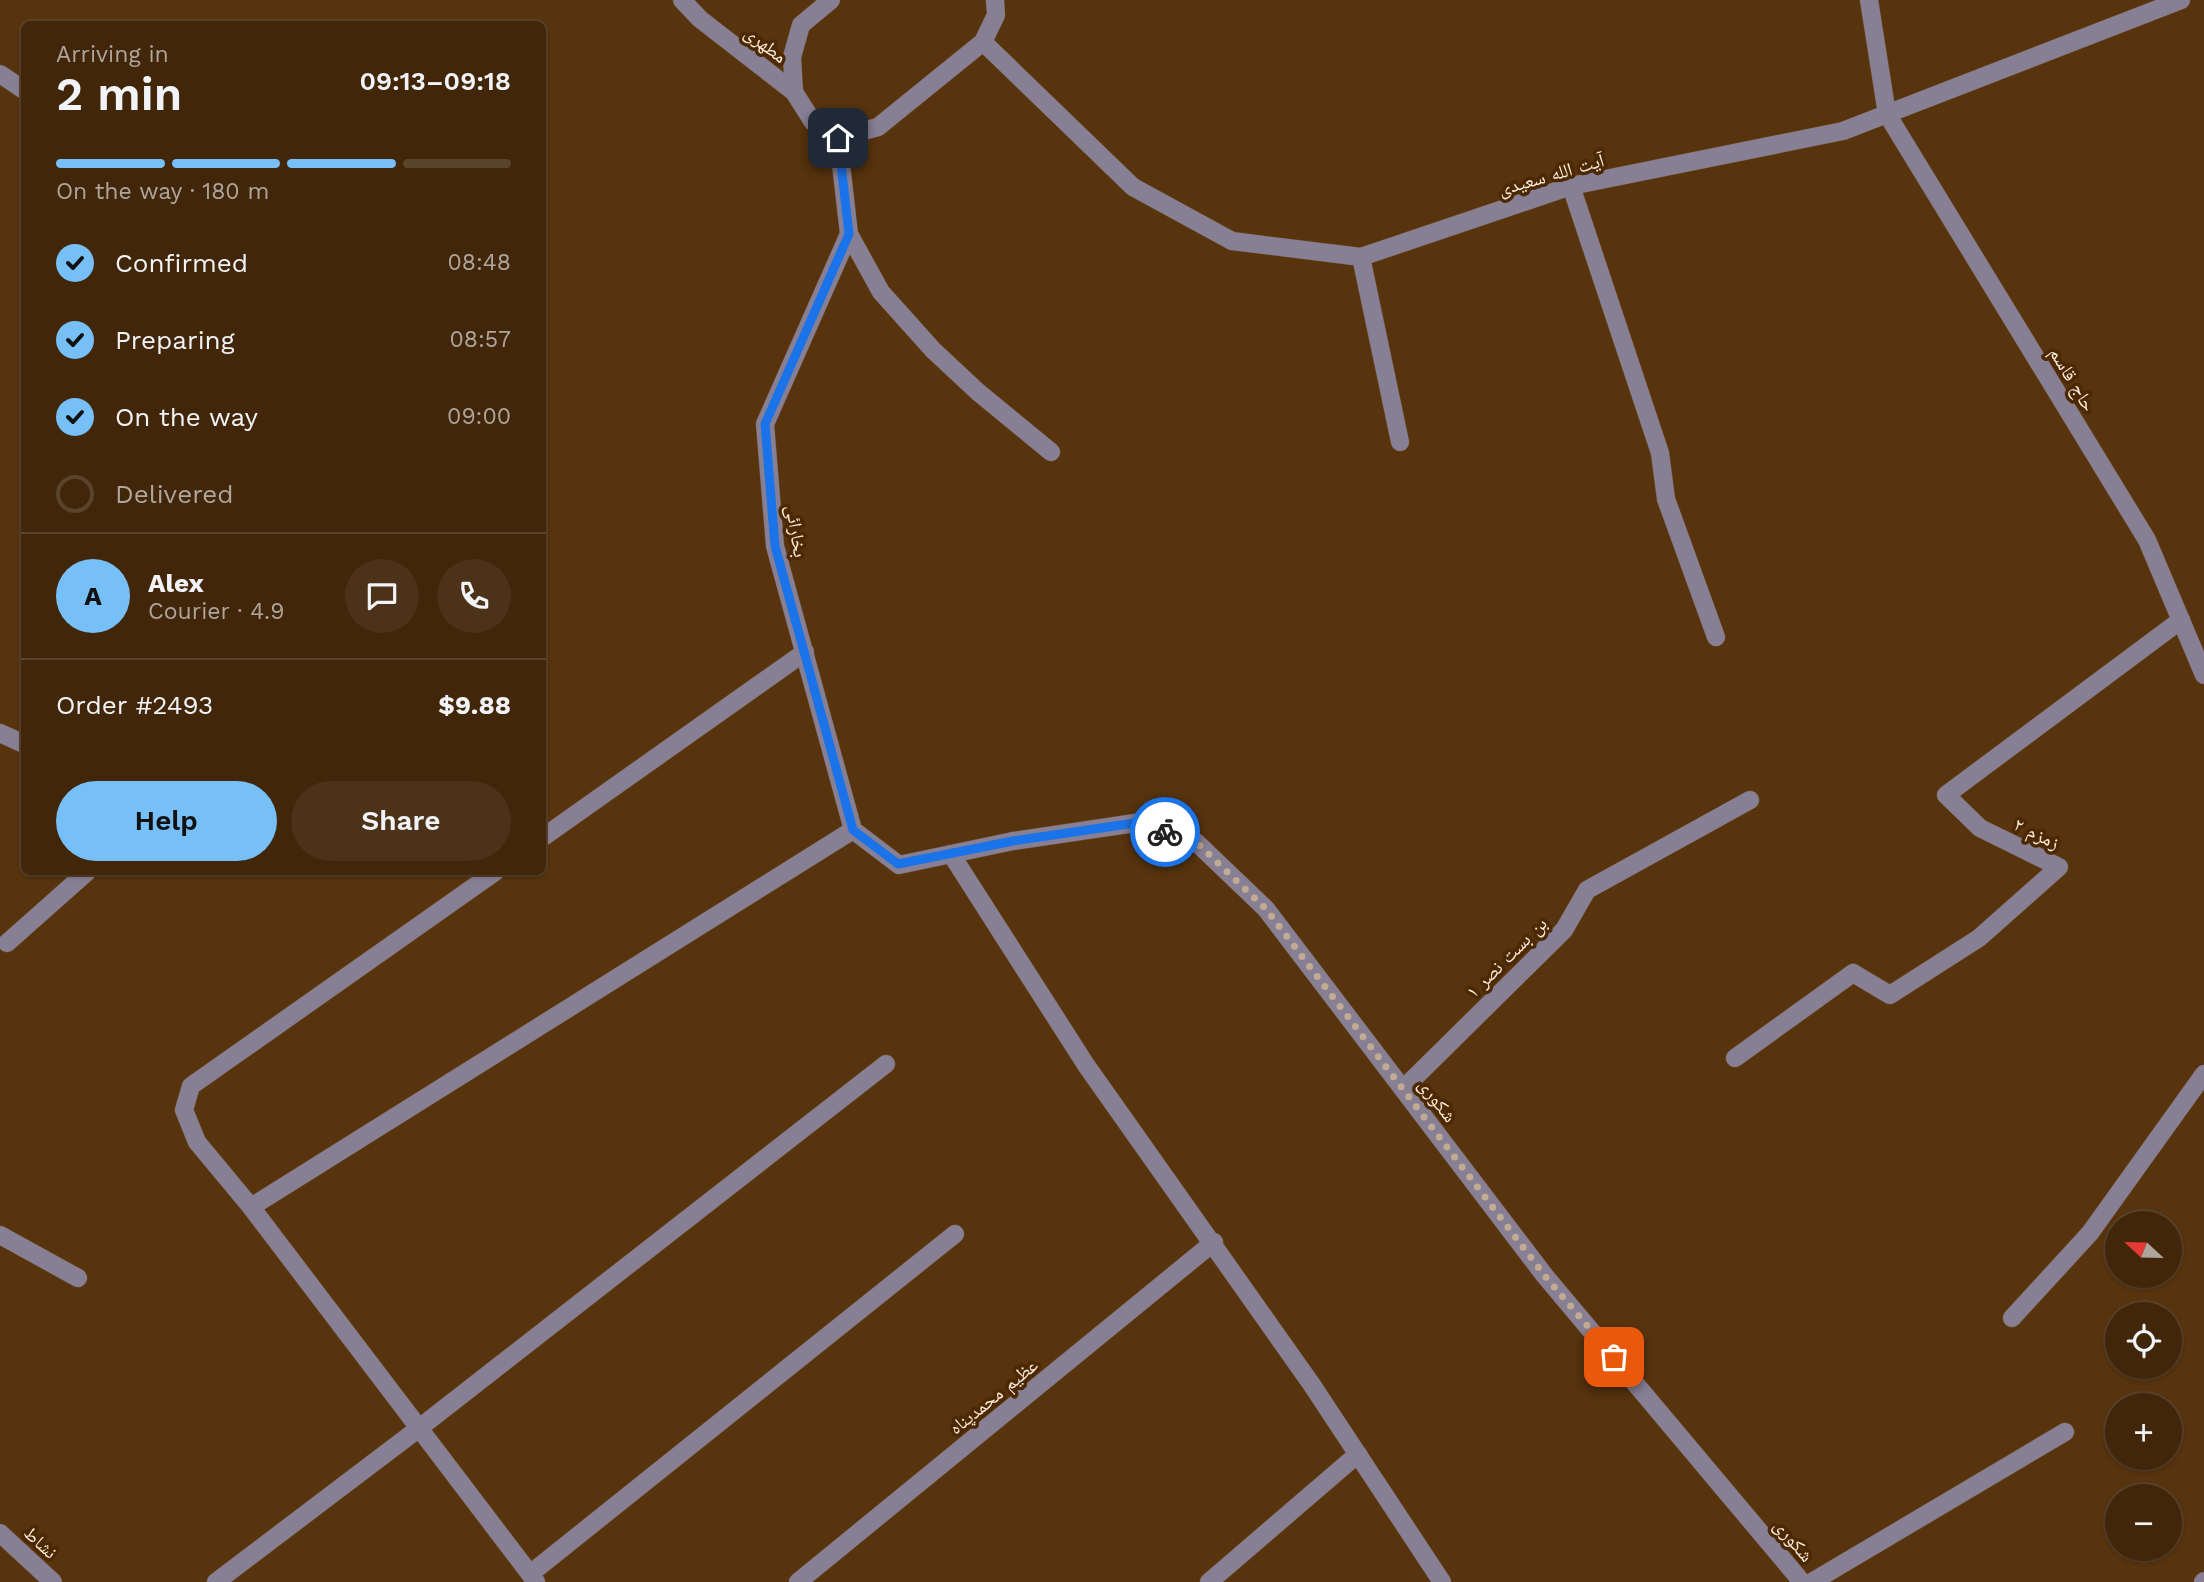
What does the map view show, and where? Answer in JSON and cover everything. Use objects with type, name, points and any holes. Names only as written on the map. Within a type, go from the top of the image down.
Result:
[{"type":"street","name":"مطهری","points":[[682,0],[700,19],[794,92]]},
{"type":"street","points":[[831,0],[801,25],[792,57],[794,92],[813,122],[838,138],[878,127],[983,42],[996,15],[995,0]]},
{"type":"street","points":[[1869,0],[1887,114]]},
{"type":"street","name":"آیت الله سعیدی","points":[[983,42],[1133,187],[1232,241],[1361,257],[1571,186],[1843,131],[2181,0]]},
{"type":"street","points":[[0,74],[21,88]]},
{"type":"street","name":"حاج قاسم","points":[[1887,114],[2147,540],[2180,620],[2200,654],[2204,675]]},
{"type":"street","points":[[838,138],[849,234],[881,292],[933,350],[978,392],[1051,452]]},
{"type":"street","points":[[1571,186],[1660,453],[1666,499],[1716,637]]},
{"type":"street","name":"بخارائی","points":[[849,234],[765,424],[775,546],[853,830]]},
{"type":"street","points":[[1361,257],[1400,442]]},
{"type":"street","name":"زمزم ۲","points":[[1735,1058],[1853,973],[1890,995],[1979,938],[2059,867],[1979,828],[1946,795],[2180,620]]},
{"type":"street","points":[[546,835],[806,652]]},
{"type":"street","points":[[0,733],[21,743]]},
{"type":"street","name":"بن بست نصر ۱","points":[[1403,1089],[1564,930],[1587,890],[1750,800]]},
{"type":"street","name":"شکوری","points":[[951,854],[1013,841],[1135,823],[1196,842],[1266,909],[1545,1276],[1802,1582]]},
{"type":"street","points":[[251,1208],[853,830],[898,864],[951,854],[1086,1065],[1214,1242],[1442,1582]]},
{"type":"street","points":[[7,943],[84,875]]},
{"type":"street","points":[[491,875],[191,1086],[184,1110],[197,1142],[251,1208],[534,1580],[955,1234]]},
{"type":"street","points":[[216,1582],[418,1429],[886,1064]]},
{"type":"street","points":[[2012,1318],[2090,1233],[2204,1074]]},
{"type":"street","points":[[0,1235],[78,1278]]},
{"type":"street","name":"عظیم محمدپناه","points":[[798,1582],[1214,1242]]},
{"type":"street","points":[[1812,1582],[2064,1432]]},
{"type":"street","points":[[1209,1582],[1358,1454]]},
{"type":"street","name":"نشاط","points":[[0,1533],[53,1582]]},
{"type":"way so far","points":[[1165,832],[1196,842],[1266,909],[1545,1276],[1614,1357]]},
{"type":"route","points":[[838,138],[849,234],[765,424],[775,546],[853,830],[898,864],[1013,841],[1135,823],[1165,832]]}]
